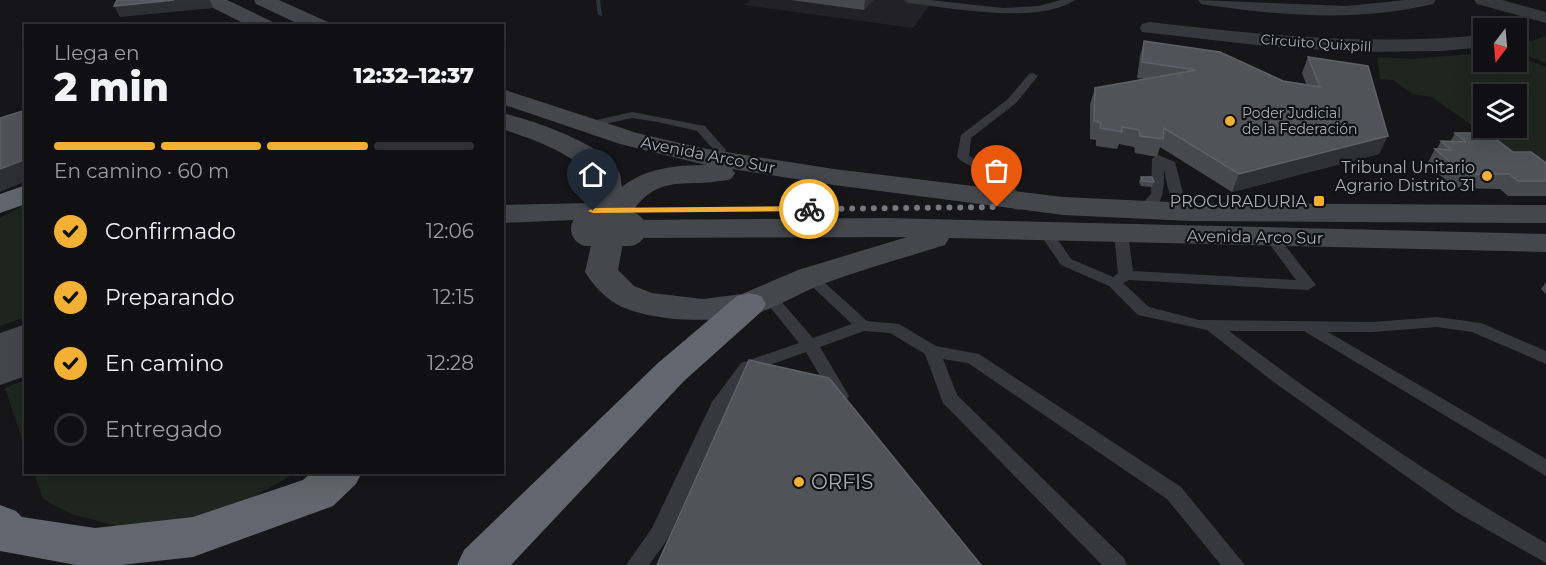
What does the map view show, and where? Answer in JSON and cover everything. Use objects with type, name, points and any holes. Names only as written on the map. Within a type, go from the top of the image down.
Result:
[{"type":"highway","points":[[0,204],[24,194]]},
{"type":"highway","points":[[481,565],[671,372],[758,299]]},
{"type":"highway","points":[[0,524],[10,535],[95,548],[193,537],[318,493],[339,474]]},
{"type":"main road","points":[[212,0],[262,24]]},
{"type":"main road","points":[[263,0],[317,24]]},
{"type":"main road","name":"Avenida Arco Sur","points":[[504,97],[656,146],[718,159],[1017,203],[1191,212],[1546,214]]},
{"type":"main road","name":"Avenida Arco Sur","points":[[504,121],[554,138],[589,157],[606,173],[611,220],[601,272],[621,292],[644,302],[671,308],[703,310],[758,299],[810,277],[884,252],[964,230]]},
{"type":"main road","points":[[504,232],[611,220],[627,197],[642,186],[681,173],[834,177]]},
{"type":"main road","name":"Avenida Arco Sur","points":[[611,220],[1017,203]]},
{"type":"main road","points":[[504,214],[611,220]]},
{"type":"main road","name":"Avenida Arco Sur","points":[[611,220],[1546,243]]},
{"type":"main road","points":[[0,346],[24,337]]},
{"type":"main road","points":[[0,372],[24,363]]},
{"type":"street","points":[[1209,0],[1232,4],[1360,11],[1404,7],[1427,0]]},
{"type":"street","points":[[1483,0],[1546,18]]},
{"type":"street","points":[[1232,4],[1248,38]]},
{"type":"street","points":[[1527,31],[1546,24]]},
{"type":"street","name":"Circuito Quixpill","points":[[1149,28],[1355,47],[1454,45],[1473,42]]},
{"type":"lane","points":[[908,0],[1004,11],[1039,9],[1071,0]]},
{"type":"lane","points":[[1017,203],[1008,183],[996,171],[972,164],[963,157],[965,137],[1012,101],[1033,76]]},
{"type":"lane","points":[[1144,210],[1157,195],[1158,159],[1161,158],[1170,162],[1177,198],[1182,207],[1191,212]]},
{"type":"lane","points":[[1045,231],[1066,262],[1120,279],[1308,285],[1272,238]]},
{"type":"lane","points":[[1121,234],[1120,279],[1144,311],[1199,325],[1310,328],[1446,323],[1475,327],[1546,358]]},
{"type":"lane","points":[[810,277],[863,326]]},
{"type":"lane","points":[[758,299],[811,346],[837,393],[852,411]]},
{"type":"lane","points":[[1211,325],[1281,379],[1465,507],[1546,554]]},
{"type":"lane","points":[[637,565],[660,534],[718,407],[747,367],[863,326],[893,328],[932,351],[973,358],[1174,493],[1234,565]]},
{"type":"lane","points":[[1310,328],[1546,468]]},
{"type":"lane","points":[[932,351],[949,398],[1116,565]]},
{"type":"shaded area","points":[[751,0],[933,0],[913,28],[744,5]]},
{"type":"shaded area","points":[[1546,36],[1546,63],[1527,56],[1527,43]]},
{"type":"shaded area","points":[[1473,54],[1473,72],[1527,72],[1527,60],[1546,67],[1546,178],[1490,138],[1527,138],[1527,84],[1473,84],[1473,126],[1432,97],[1412,94],[1393,80],[1380,79],[1377,57],[1411,59]]},
{"type":"shaded area","points":[[24,206],[24,317],[0,326],[0,218]]},
{"type":"shaded area","points":[[24,380],[24,445],[5,388]]},
{"type":"shaded area","points":[[34,474],[294,474],[238,505],[178,523],[126,528],[71,514],[43,499]]},
{"type":"building","points":[[117,0],[174,0],[114,6]]},
{"type":"building","name":"Poder Judicial de la Federación","points":[[1144,41],[1220,52],[1283,81],[1320,87],[1308,57],[1368,66],[1388,136],[1239,174],[1164,128],[1163,139],[1140,136],[1139,130],[1122,127],[1122,132],[1100,128],[1101,123],[1094,121],[1095,88],[1196,70],[1142,62]]},
{"type":"building","points":[[24,111],[24,160],[0,169],[0,118]]},
{"type":"building","points":[[1455,133],[1473,133],[1473,138],[1495,138],[1513,152],[1531,152],[1546,163],[1546,181],[1518,181],[1509,174],[1464,174],[1435,149],[1451,150],[1441,141],[1466,142]]},
{"type":"building","points":[[1141,177],[1152,177],[1154,182],[1142,181]]},
{"type":"building","name":"ORFIS","points":[[749,360],[829,378],[981,565],[657,565]]},
{"type":"waterway","points":[[598,0],[600,15]]},
{"type":"way so far","points":[[809,209],[997,207]]},
{"type":"place","name":"Poder Judicial de la Federación","points":[[1230,121]]},
{"type":"place","name":"Tribunal Unitario Agrario Distrito 31","points":[[1487,176]]},
{"type":"place","name":"PROCURADURIA","points":[[1319,201]]},
{"type":"place","name":"ORFIS","points":[[799,482]]},
{"type":"route","points":[[593,211],[809,209]]}]
